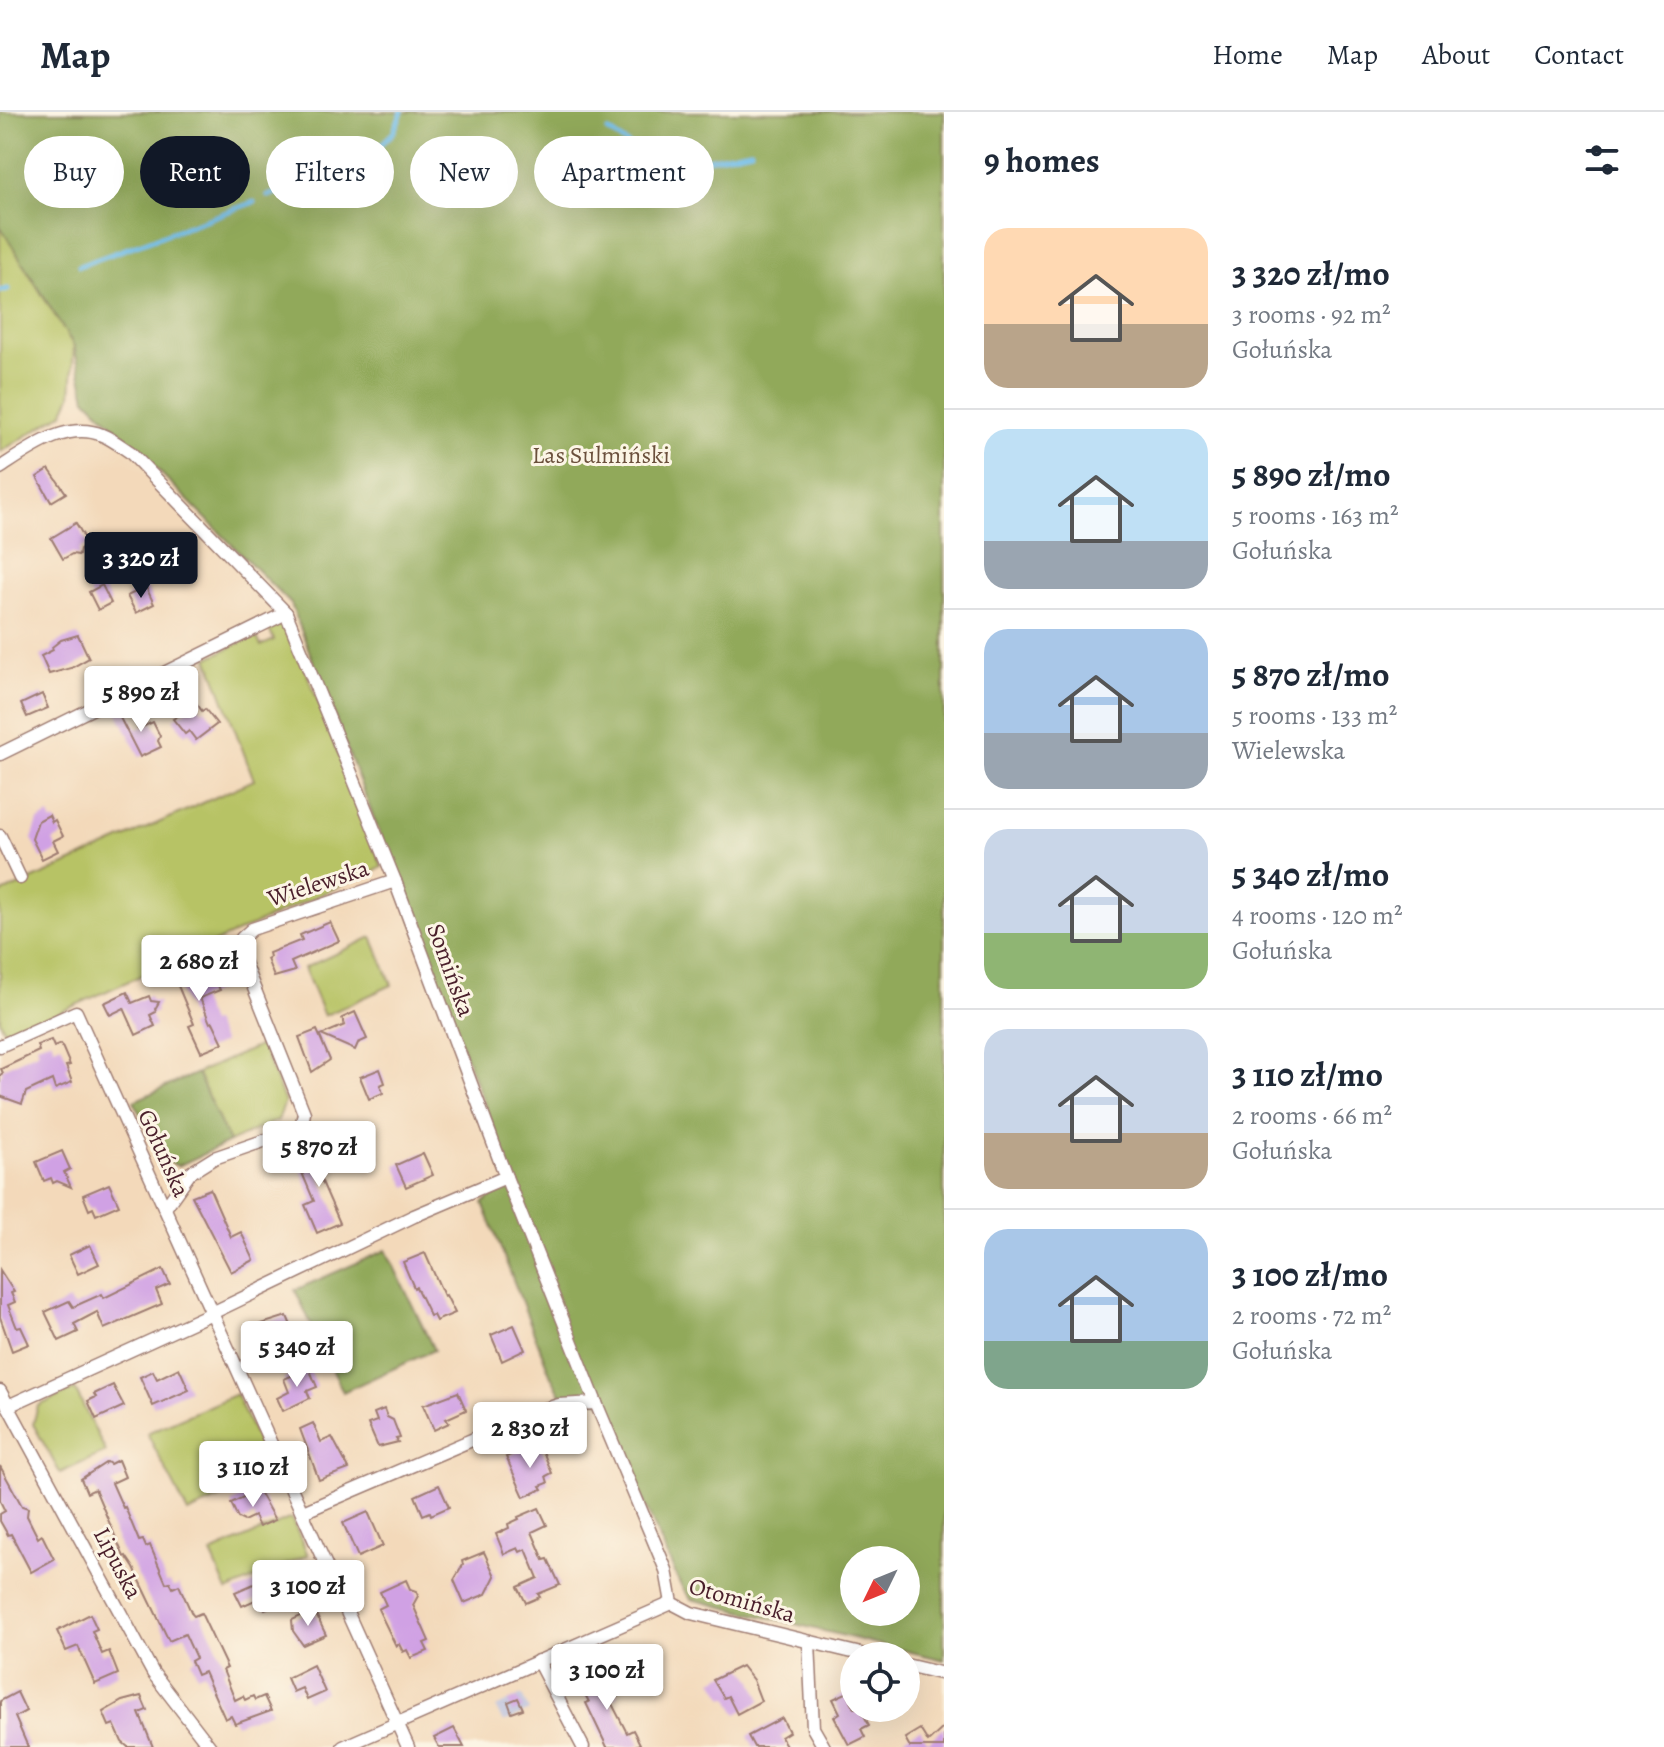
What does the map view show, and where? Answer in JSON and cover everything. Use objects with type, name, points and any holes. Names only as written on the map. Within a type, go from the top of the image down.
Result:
[{"type":"street","name":"Somińska","points":[[0,468],[61,434],[100,434],[130,452],[286,613],[395,881],[506,1177],[666,1570],[672,1603]]},
{"type":"street","points":[[0,754],[286,613]]},
{"type":"street","points":[[0,836],[20,878]]},
{"type":"street","name":"Wielewska","points":[[165,1208],[190,1173],[214,1158],[301,1128],[304,1113],[238,948],[242,938],[252,929],[395,881]]},
{"type":"street","name":"Gołuńska","points":[[0,1046],[76,1012],[408,1747]]},
{"type":"street","points":[[8,1406],[414,1216],[506,1177]]},
{"type":"street","name":"Lipuska","points":[[0,1391],[153,1673],[210,1747]]},
{"type":"street","points":[[303,1512],[542,1410],[559,1405],[596,1403]]},
{"type":"street","name":"Otomińska","points":[[343,1747],[672,1603],[691,1613],[840,1649]]},
{"type":"street","points":[[809,1642],[813,1728],[824,1747]]},
{"type":"street","points":[[538,1661],[583,1747]]},
{"type":"street","points":[[920,1668],[944,1674]]},
{"type":"shaded area","points":[[522,1695],[529,1711],[503,1723],[496,1708]]},
{"type":"green space","name":"Las Sulmiński","points":[[0,112],[944,112],[944,1660],[920,1654],[920,1642],[869,1642],[691,1599],[680,1584],[602,1402],[578,1396],[563,1398],[551,1376],[483,1203],[514,1181],[291,604],[86,398],[74,346],[0,226]]},
{"type":"green space","points":[[0,226],[74,346],[71,396],[63,413],[0,452]]},
{"type":"green space","points":[[279,625],[296,645],[382,867],[7,1036],[0,1021],[0,894],[254,780],[208,658],[256,635],[261,646],[274,640],[269,629]]},
{"type":"green space","points":[[372,937],[392,985],[324,1016],[304,968]]},
{"type":"green space","points":[[261,1045],[285,1102],[278,1120],[229,1142],[197,1073]]},
{"type":"green space","points":[[197,1073],[229,1142],[178,1166],[160,1159],[134,1101]]},
{"type":"green space","points":[[386,1250],[434,1350],[343,1392],[295,1290]]},
{"type":"green space","points":[[75,1389],[106,1452],[60,1473],[33,1424],[38,1406]]},
{"type":"green space","points":[[236,1394],[272,1475],[188,1513],[147,1433]]},
{"type":"green space","points":[[291,1518],[308,1555],[227,1591],[211,1553]]},
{"type":"building","points":[[49,469],[66,493],[51,502],[37,477]]},
{"type":"building","points":[[76,523],[88,544],[80,549],[79,555],[72,554],[63,559],[51,538]]},
{"type":"building","points":[[102,585],[111,603],[98,610],[89,592]]},
{"type":"building","points":[[146,587],[154,604],[136,613],[127,596]]},
{"type":"building","points":[[78,635],[89,658],[71,668],[49,674],[41,656],[53,650],[52,647],[61,640]]},
{"type":"building","points":[[42,694],[48,708],[27,717],[21,704]]},
{"type":"building","points":[[197,704],[217,724],[196,740],[189,731],[185,734],[173,719]]},
{"type":"building","points":[[126,707],[138,729],[153,722],[160,736],[158,741],[161,747],[140,757],[117,712]]},
{"type":"building","points":[[49,815],[63,836],[53,841],[58,851],[42,859],[32,839],[38,821]]},
{"type":"building","points":[[330,922],[339,941],[291,962],[295,971],[274,977],[267,959],[269,953],[302,940],[300,935]]},
{"type":"building","points":[[197,959],[202,971],[210,967],[220,990],[200,998],[210,1023],[213,1022],[223,1043],[201,1052],[189,1026],[194,1024],[176,981],[184,978],[179,966]]},
{"type":"building","points":[[127,992],[132,1003],[149,996],[151,1001],[159,1002],[156,1012],[150,1015],[155,1026],[136,1035],[124,1008],[110,1015],[104,1003]]},
{"type":"building","points":[[355,1012],[367,1039],[358,1043],[355,1050],[321,1035],[345,1025],[342,1018]]},
{"type":"building","points":[[317,1030],[330,1060],[312,1072],[299,1037]]},
{"type":"building","points":[[51,1040],[54,1047],[61,1044],[70,1065],[66,1066],[72,1082],[55,1089],[52,1080],[26,1092],[22,1104],[0,1096],[1,1069],[39,1051],[37,1045]]},
{"type":"building","points":[[380,1069],[385,1083],[380,1085],[383,1093],[369,1099],[360,1077]]},
{"type":"building","points":[[329,1147],[338,1166],[319,1175],[340,1223],[317,1233],[305,1205],[314,1201],[297,1161]]},
{"type":"building","points":[[62,1151],[70,1169],[64,1172],[71,1187],[57,1181],[53,1183],[51,1178],[44,1181],[36,1162]]},
{"type":"building","points":[[423,1153],[433,1175],[406,1187],[396,1165]]},
{"type":"building","points":[[109,1184],[119,1205],[96,1215],[93,1208],[89,1210],[83,1195]]},
{"type":"building","points":[[210,1189],[231,1237],[241,1232],[254,1260],[231,1272],[192,1196]]},
{"type":"building","points":[[90,1245],[99,1264],[78,1274],[69,1255]]},
{"type":"building","points":[[425,1253],[455,1313],[436,1321],[414,1288],[403,1262]]},
{"type":"building","points":[[163,1269],[170,1284],[156,1290],[162,1304],[104,1329],[97,1312],[74,1324],[78,1332],[59,1341],[45,1312],[69,1301],[73,1307],[102,1294],[104,1298]]},
{"type":"building","points":[[0,1270],[14,1292],[11,1293],[15,1302],[8,1305],[17,1328],[21,1327],[29,1344],[12,1351],[0,1317]]},
{"type":"building","points":[[287,1316],[295,1335],[272,1345],[269,1339],[262,1342],[255,1326]]},
{"type":"building","points":[[514,1325],[525,1350],[502,1361],[491,1335]]},
{"type":"building","points":[[179,1368],[189,1390],[153,1406],[140,1377],[153,1371],[157,1379]]},
{"type":"building","points":[[309,1368],[317,1387],[307,1391],[310,1398],[283,1411],[277,1398],[289,1392],[284,1379]]},
{"type":"building","points":[[113,1385],[124,1406],[96,1419],[88,1401],[96,1397],[94,1394]]},
{"type":"building","points":[[458,1392],[466,1410],[446,1419],[449,1423],[434,1430],[423,1405]]},
{"type":"building","points":[[384,1409],[387,1417],[393,1420],[400,1438],[396,1439],[398,1442],[378,1447],[368,1424],[377,1421],[374,1413]]},
{"type":"building","points":[[313,1423],[321,1442],[332,1437],[349,1469],[319,1480],[300,1429]]},
{"type":"building","points":[[532,1445],[534,1452],[542,1449],[552,1473],[546,1476],[548,1483],[540,1486],[542,1489],[524,1497],[506,1457]]},
{"type":"building","points":[[118,1460],[125,1477],[112,1483],[139,1541],[143,1540],[146,1547],[150,1545],[166,1583],[170,1582],[173,1588],[179,1585],[192,1614],[201,1613],[227,1668],[223,1670],[235,1700],[243,1696],[245,1700],[253,1696],[255,1700],[264,1696],[271,1711],[235,1724],[231,1716],[225,1719],[204,1672],[197,1675],[191,1661],[196,1658],[185,1634],[169,1641],[134,1568],[124,1557],[95,1489],[87,1493],[81,1479],[107,1462],[110,1464]]},
{"type":"building","points":[[0,1466],[22,1506],[28,1508],[27,1516],[38,1538],[42,1535],[54,1559],[31,1572],[11,1534],[8,1535],[0,1521],[0,1514],[5,1511],[0,1501]]},
{"type":"building","points":[[439,1485],[449,1507],[423,1515],[415,1496]]},
{"type":"building","points":[[258,1490],[275,1520],[259,1527],[254,1516],[244,1521],[238,1518],[231,1503]]},
{"type":"building","points":[[539,1508],[547,1525],[532,1532],[544,1560],[548,1559],[560,1585],[526,1603],[518,1587],[538,1578],[526,1549],[520,1552],[518,1548],[504,1554],[496,1534],[509,1528],[508,1524],[518,1517]]},
{"type":"building","points":[[368,1512],[383,1546],[358,1557],[343,1523]]},
{"type":"building","points":[[484,1552],[495,1576],[486,1594],[464,1603],[454,1580],[463,1565],[462,1561]]},
{"type":"building","points":[[285,1577],[294,1596],[265,1609],[263,1604],[258,1606],[255,1600],[242,1606],[235,1592],[256,1583],[258,1589]]},
{"type":"building","points":[[406,1580],[418,1596],[413,1605],[429,1641],[424,1643],[428,1651],[411,1658],[407,1650],[403,1652],[399,1644],[396,1646],[378,1609],[386,1605],[380,1592]]},
{"type":"building","points":[[314,1610],[326,1635],[303,1645],[293,1631],[292,1620]]},
{"type":"building","points":[[90,1614],[97,1629],[92,1631],[102,1654],[109,1651],[118,1674],[95,1684],[78,1646],[66,1651],[57,1631]]},
{"type":"building","points":[[313,1665],[325,1692],[307,1700],[302,1688],[293,1692],[287,1678]]},
{"type":"building","points":[[742,1666],[753,1680],[761,1701],[737,1714],[728,1696],[724,1698],[713,1680]]},
{"type":"building","points":[[603,1671],[618,1696],[610,1700],[627,1733],[633,1730],[640,1744],[607,1747],[579,1683]]},
{"type":"building","points":[[17,1692],[26,1711],[15,1717],[28,1747],[0,1747],[0,1701]]},
{"type":"building","points":[[141,1696],[147,1710],[139,1713],[153,1747],[128,1747],[122,1742],[114,1724],[109,1726],[103,1712],[122,1701]]},
{"type":"building","points":[[840,1696],[840,1713],[833,1699]]},
{"type":"building","points":[[518,1698],[523,1709],[512,1713],[508,1702]]},
{"type":"building","points":[[840,1713],[840,1722],[867,1722],[869,1725],[861,1729],[865,1737],[849,1745],[834,1717]]},
{"type":"building","points":[[782,1718],[789,1732],[781,1737],[787,1747],[754,1747],[748,1736]]},
{"type":"building","points":[[944,1727],[944,1747],[910,1747],[905,1738],[920,1729],[928,1742]]},
{"type":"building","points":[[454,1728],[464,1747],[439,1747],[434,1738]]},
{"type":"waterway","points":[[390,136],[402,112]]},
{"type":"waterway","points":[[608,131],[647,157],[693,162],[751,150]]},
{"type":"waterway","points":[[79,266],[254,202]]},
{"type":"waterway","points":[[0,291],[8,289]]}]
